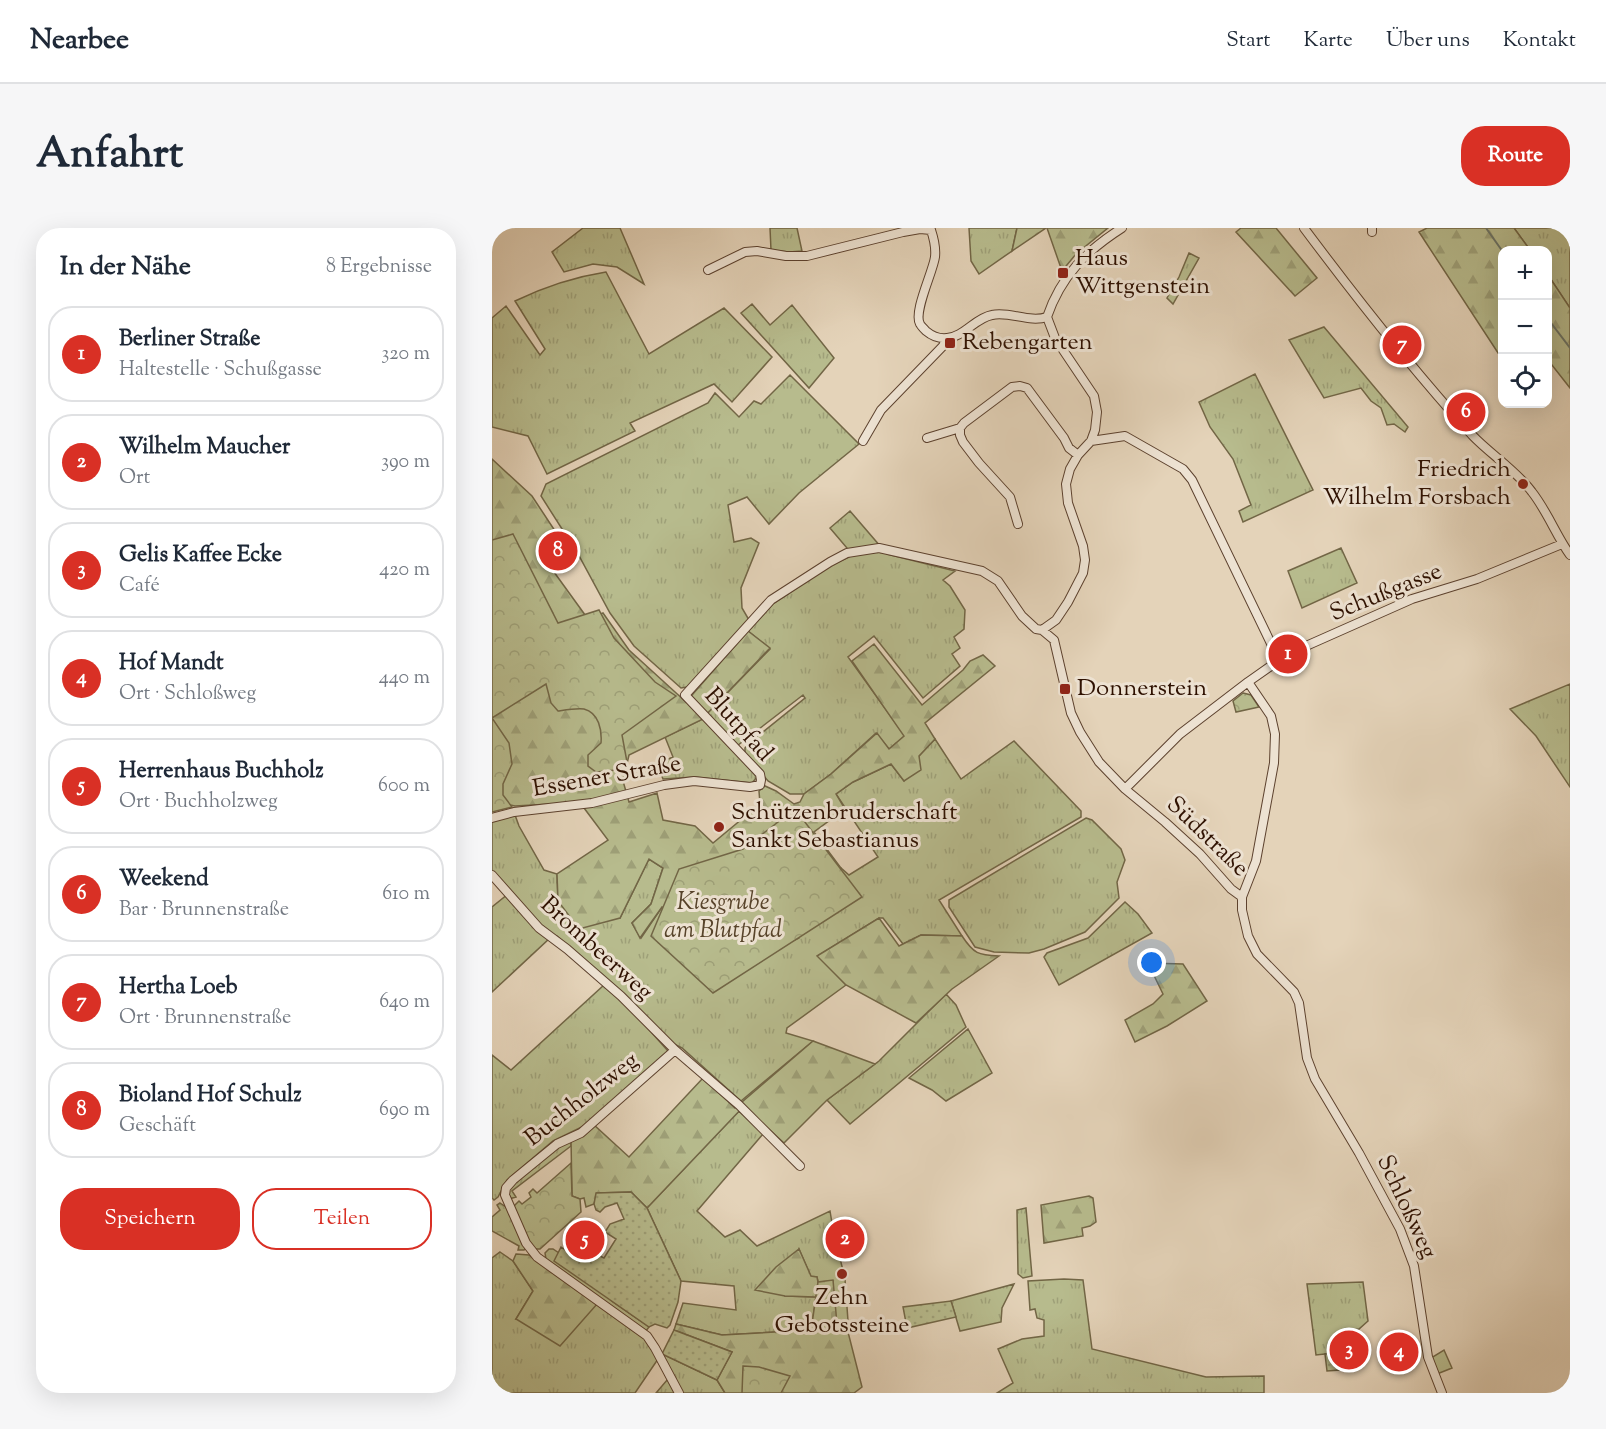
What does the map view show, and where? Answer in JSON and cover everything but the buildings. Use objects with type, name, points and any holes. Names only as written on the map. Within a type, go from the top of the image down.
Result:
[{"type":"street","points":[[1054,640],[1042,630],[1056,620],[1068,602],[1083,573],[1085,560],[1083,546],[1068,503],[1066,484],[1070,468],[1091,441],[1097,412],[1094,396],[1056,339],[1047,317],[1074,267],[1099,243],[1122,228]]},
{"type":"street","points":[[1304,228],[1428,384],[1473,436],[1534,494],[1570,555]]},
{"type":"street","points":[[708,270],[746,252],[757,251],[786,256],[807,255],[903,232],[931,230],[935,257],[920,304],[918,320],[932,336],[946,339],[956,336],[987,316],[995,314],[1035,319],[1047,317]]},
{"type":"street","points":[[862,441],[881,410],[943,346],[946,339]]},
{"type":"street","points":[[927,438],[960,428],[1012,387],[1020,386],[1027,388],[1069,448],[1078,455]]},
{"type":"street","points":[[960,428],[963,442],[1010,497],[1018,524]]},
{"type":"street","points":[[1091,441],[1125,436],[1183,469],[1192,480],[1279,660]]},
{"type":"street","name":"Schußgasse","points":[[1125,789],[1180,734],[1279,660],[1412,599],[1477,579],[1562,544]]},
{"type":"street","name":"Blutpfad","points":[[761,780],[760,774],[685,695],[771,600],[830,562],[847,553],[879,548],[982,571],[998,581],[1023,616],[1036,629],[1042,630]]},
{"type":"street","points":[[1056,620],[1054,640],[1071,713],[1099,762],[1125,789]]},
{"type":"street","points":[[1242,897],[1256,861],[1274,763],[1275,734],[1271,716],[1248,682]]},
{"type":"street","name":"Essener Straße","points":[[492,818],[514,812],[592,803],[664,785],[694,781],[750,787],[760,785],[761,780]]},
{"type":"street","name":"Südstraße","points":[[1125,789],[1200,854],[1231,889],[1242,897],[1242,910],[1248,936],[1257,954],[1294,992],[1299,1002],[1307,1059],[1316,1082]]},
{"type":"street","name":"Brombeerweg","points":[[492,875],[539,928],[621,996],[675,1050],[739,1105],[800,1166]]},
{"type":"street","name":"Buchholzweg","points":[[675,1050],[581,1133],[557,1144],[529,1167],[506,1188],[505,1195],[526,1243],[533,1253],[647,1336],[679,1393]]},
{"type":"street","name":"Schloßweg","points":[[1316,1082],[1359,1153],[1400,1229],[1410,1253],[1428,1357],[1442,1393]]},
{"type":"green space","points":[[583,228],[620,228],[644,284],[617,267],[593,264],[564,272],[552,252]]},
{"type":"green space","points":[[770,228],[797,228],[802,251],[771,250]]},
{"type":"green space","points":[[969,228],[1017,228],[1012,251],[979,274],[971,261]]},
{"type":"green space","points":[[1017,228],[1046,228],[1012,251]]},
{"type":"green space","points":[[1047,228],[1108,228],[1076,254],[1062,271]]},
{"type":"green space","points":[[1241,228],[1276,228],[1317,278],[1295,296],[1236,232]]},
{"type":"green space","points":[[1427,228],[1514,228],[1527,246],[1498,246],[1498,353],[1419,232]]},
{"type":"green space","points":[[1514,228],[1570,228],[1570,308],[1552,281],[1552,246],[1527,246]]},
{"type":"green space","points":[[1189,253],[1199,258],[1173,304],[1167,298]]},
{"type":"green space","points":[[606,272],[649,354],[724,308],[772,357],[732,402],[714,384],[630,423],[635,431],[547,474],[528,436],[492,427],[492,318],[506,306],[540,355],[545,349],[515,301],[559,283]]},
{"type":"green space","points":[[1552,281],[1570,308],[1570,388],[1552,365]]},
{"type":"green space","points":[[752,304],[770,325],[792,305],[834,358],[809,388],[741,313]]},
{"type":"green space","points":[[1324,327],[1408,427],[1405,432],[1394,424],[1387,425],[1381,408],[1371,401],[1361,388],[1324,398],[1289,340]]},
{"type":"green space","points":[[1255,374],[1313,490],[1243,522],[1239,511],[1251,505],[1233,459],[1210,427],[1199,402]]},
{"type":"green space","points":[[790,375],[859,444],[799,493],[769,524],[747,497],[728,505],[734,542],[751,538],[759,543],[741,588],[742,608],[749,620],[687,687],[681,688],[634,646],[610,613],[578,554],[541,496],[546,484],[708,403],[715,393],[739,417],[754,401],[761,404]]},
{"type":"green space","points":[[492,459],[532,496],[559,537],[540,546],[554,572],[588,619],[603,613],[629,650],[686,702],[748,631],[770,648],[701,720],[629,755],[623,781],[629,802],[657,793],[663,820],[695,826],[713,843],[760,804],[759,791],[765,786],[794,804],[800,802],[804,794],[831,774],[877,733],[889,749],[904,736],[852,661],[874,644],[922,705],[963,670],[970,661],[983,655],[995,666],[925,723],[935,739],[919,756],[921,770],[904,781],[891,764],[853,782],[836,794],[845,809],[814,832],[841,868],[808,894],[799,938],[748,962],[685,918],[662,907],[640,938],[632,923],[651,904],[663,868],[649,859],[620,918],[579,929],[558,901],[557,874],[608,840],[584,808],[568,803],[515,806],[495,802],[492,737]]},
{"type":"green space","points":[[850,511],[887,554],[955,571],[943,580],[950,586],[965,610],[964,629],[954,637],[960,648],[952,654],[960,666],[923,698],[874,636],[848,657],[905,736],[889,749],[876,733],[831,774],[804,794],[790,794],[768,781],[745,753],[748,744],[805,698],[803,695],[733,749],[757,777],[752,783],[695,777],[663,779],[657,764],[673,757],[665,737],[701,720],[770,649],[748,631],[773,604],[831,565],[849,557],[847,548],[830,528]]},
{"type":"green space","points":[[513,534],[558,623],[599,610],[614,638],[655,682],[676,696],[622,735],[627,762],[616,770],[596,772],[588,766],[588,755],[601,743],[600,728],[596,718],[584,709],[558,711],[551,703],[546,684],[492,718],[492,540]]},
{"type":"green space","points":[[1341,548],[1357,583],[1302,608],[1288,571]]},
{"type":"green space","points":[[1570,684],[1570,787],[1536,736],[1510,709]]},
{"type":"green space","points":[[1243,693],[1251,695],[1259,707],[1236,712],[1233,701]]},
{"type":"green space","points":[[492,718],[509,743],[512,764],[503,784],[503,795],[512,807],[492,812]]},
{"type":"green space","points":[[935,739],[961,779],[1014,741],[1081,811],[1081,817],[939,900],[962,936],[921,935],[903,944],[883,918],[879,918],[818,956],[846,985],[787,1028],[786,1033],[813,1041],[741,1101],[682,1048],[674,1044],[622,993],[557,936],[549,939],[492,992],[492,907],[508,894],[492,878],[492,821],[515,815],[544,870],[557,874],[558,901],[620,918],[649,859],[663,868],[651,904],[632,923],[641,938],[662,907],[685,918],[808,894],[841,868],[849,875],[878,857],[836,794],[853,782],[891,764],[904,781],[919,756]]},
{"type":"green space","name":"Kiesgrube am Blutpfad","points":[[795,809],[862,897],[713,993],[651,936],[679,869],[743,849]]},
{"type":"green space","points":[[1086,818],[1092,820],[1121,849],[1125,860],[1117,882],[1119,898],[1085,932],[1044,949],[1029,953],[994,952],[975,947],[949,907],[949,900]]},
{"type":"green space","points":[[1125,902],[1138,914],[1152,933],[1059,985],[1044,957],[1047,953],[1088,938]]},
{"type":"green space","points":[[879,918],[899,946],[921,935],[962,936],[977,952],[999,956],[952,989],[916,1023],[846,985],[817,956]]},
{"type":"green space","points":[[1148,963],[1183,964],[1207,1001],[1167,1026],[1135,1042],[1125,1020],[1153,1004],[1163,994]]},
{"type":"green space","points":[[604,985],[636,1015],[668,1051],[586,1125],[553,1141],[507,1180],[494,1200],[492,1198],[492,1055],[511,1070]]},
{"type":"green space","points":[[946,994],[956,1005],[966,1027],[850,1124],[827,1100],[879,1061]]},
{"type":"green space","points":[[968,1029],[992,1073],[946,1101],[932,1090],[909,1078]]},
{"type":"green space","points":[[813,1041],[875,1064],[827,1100],[784,1143],[744,1106],[647,1208],[631,1192],[597,1193],[594,1204],[586,1207],[584,1198],[572,1196],[571,1139],[594,1125],[629,1157],[703,1078],[735,1108]]},
{"type":"green space","points":[[739,1111],[763,1134],[697,1211],[725,1237],[740,1230],[757,1246],[830,1211],[845,1279],[847,1328],[722,1335],[676,1324],[683,1303],[736,1310],[734,1286],[681,1281],[647,1208]],"holes":[[[799,1249],[811,1277],[817,1277],[818,1282],[833,1281],[812,1324],[816,1297],[785,1296]]]},
{"type":"green space","points":[[571,1139],[571,1146],[512,1191],[516,1197],[509,1199],[511,1186],[557,1147]]},
{"type":"green space","points":[[571,1163],[572,1196],[580,1199],[581,1212],[540,1249],[535,1249],[526,1236],[513,1207],[519,1201],[522,1204],[531,1197],[529,1193],[533,1189],[537,1193]]},
{"type":"green space","points":[[631,1192],[647,1208],[681,1281],[678,1302],[667,1328],[655,1324],[649,1327],[554,1261],[561,1247],[574,1256],[577,1252],[591,1261],[596,1254],[604,1258],[616,1239],[605,1232],[610,1224],[624,1219],[617,1203],[605,1207],[600,1212],[596,1210],[594,1204],[596,1193]]},
{"type":"green space","points":[[1089,1196],[1093,1198],[1096,1222],[1082,1228],[1083,1236],[1044,1243],[1041,1205]]},
{"type":"green space","points":[[500,1203],[506,1207],[526,1248],[524,1250],[518,1250],[519,1246],[492,1231],[492,1217],[500,1210],[497,1205]]},
{"type":"green space","points":[[1026,1208],[1032,1276],[1023,1278],[1018,1274],[1017,1210]]},
{"type":"green space","points":[[549,1249],[559,1253],[613,1302],[649,1327],[646,1331],[546,1259],[545,1253]]},
{"type":"green space","points":[[799,1249],[811,1276],[817,1277],[816,1297],[785,1296],[755,1290],[776,1267]]},
{"type":"green space","points":[[500,1252],[513,1261],[533,1291],[516,1319],[598,1303],[647,1339],[662,1354],[717,1380],[725,1393],[656,1393],[668,1379],[658,1359],[635,1393],[492,1393],[492,1258]]},
{"type":"green space","points":[[516,1254],[529,1255],[598,1303],[560,1346],[516,1319],[533,1291],[513,1261]]},
{"type":"green space","points":[[833,1280],[837,1324],[812,1324],[818,1282]]},
{"type":"green space","points":[[1083,1280],[1092,1349],[1206,1377],[1264,1376],[1264,1393],[997,1393],[1013,1383],[998,1349],[1022,1339],[1044,1336],[1044,1320],[1037,1318],[1035,1309],[1030,1310],[1028,1281]]},
{"type":"green space","points":[[1363,1282],[1368,1321],[1359,1329],[1340,1332],[1343,1352],[1316,1355],[1307,1284]]},
{"type":"green space","points":[[1014,1284],[1002,1308],[1001,1322],[960,1331],[951,1301]]},
{"type":"green space","points":[[951,1301],[956,1317],[907,1328],[903,1307]]},
{"type":"green space","points":[[676,1324],[722,1335],[847,1328],[862,1387],[854,1393],[725,1393],[717,1380],[732,1352],[674,1330]]},
{"type":"green space","points":[[674,1330],[732,1352],[717,1380],[662,1354]]},
{"type":"green space","points":[[1381,1345],[1393,1345],[1399,1366],[1385,1363]]},
{"type":"green space","points":[[1444,1350],[1452,1368],[1437,1374],[1431,1358]]},
{"type":"green space","points":[[1343,1352],[1344,1363],[1353,1361],[1354,1369],[1327,1371],[1325,1354]]},
{"type":"green space","points":[[743,1366],[759,1367],[790,1376],[781,1393],[742,1393]]},
{"type":"waterway","points":[[1486,228],[1499,246]]},
{"type":"waterway","points":[[1552,324],[1570,348]]},
{"type":"place","name":"Haus Wittgenstein","points":[[1063,273]]},
{"type":"place","name":"Rebengarten","points":[[950,343]]},
{"type":"place","name":"Hertha Loeb","points":[[1402,345]]},
{"type":"place","name":"Weekend","points":[[1466,412]]},
{"type":"place","name":"Friedrich Wilhelm Forsbach","points":[[1523,484]]},
{"type":"place","name":"Bioland Hof Schulz","points":[[558,551]]},
{"type":"place","name":"Berliner Straße","points":[[1288,654]]},
{"type":"place","name":"Donnerstein","points":[[1065,689]]},
{"type":"place","name":"Schützenbruderschaft Sankt Sebastianus","points":[[719,827]]},
{"type":"place","name":"Wilhelm Maucher","points":[[845,1239]]},
{"type":"place","name":"Herrenhaus Buchholz","points":[[585,1240]]},
{"type":"place","name":"Zehn Gebotssteine","points":[[842,1274]]},
{"type":"place","name":"Gelis Kaffee Ecke","points":[[1349,1350]]},
{"type":"place","name":"Hof Mandt","points":[[1399,1352]]}]
